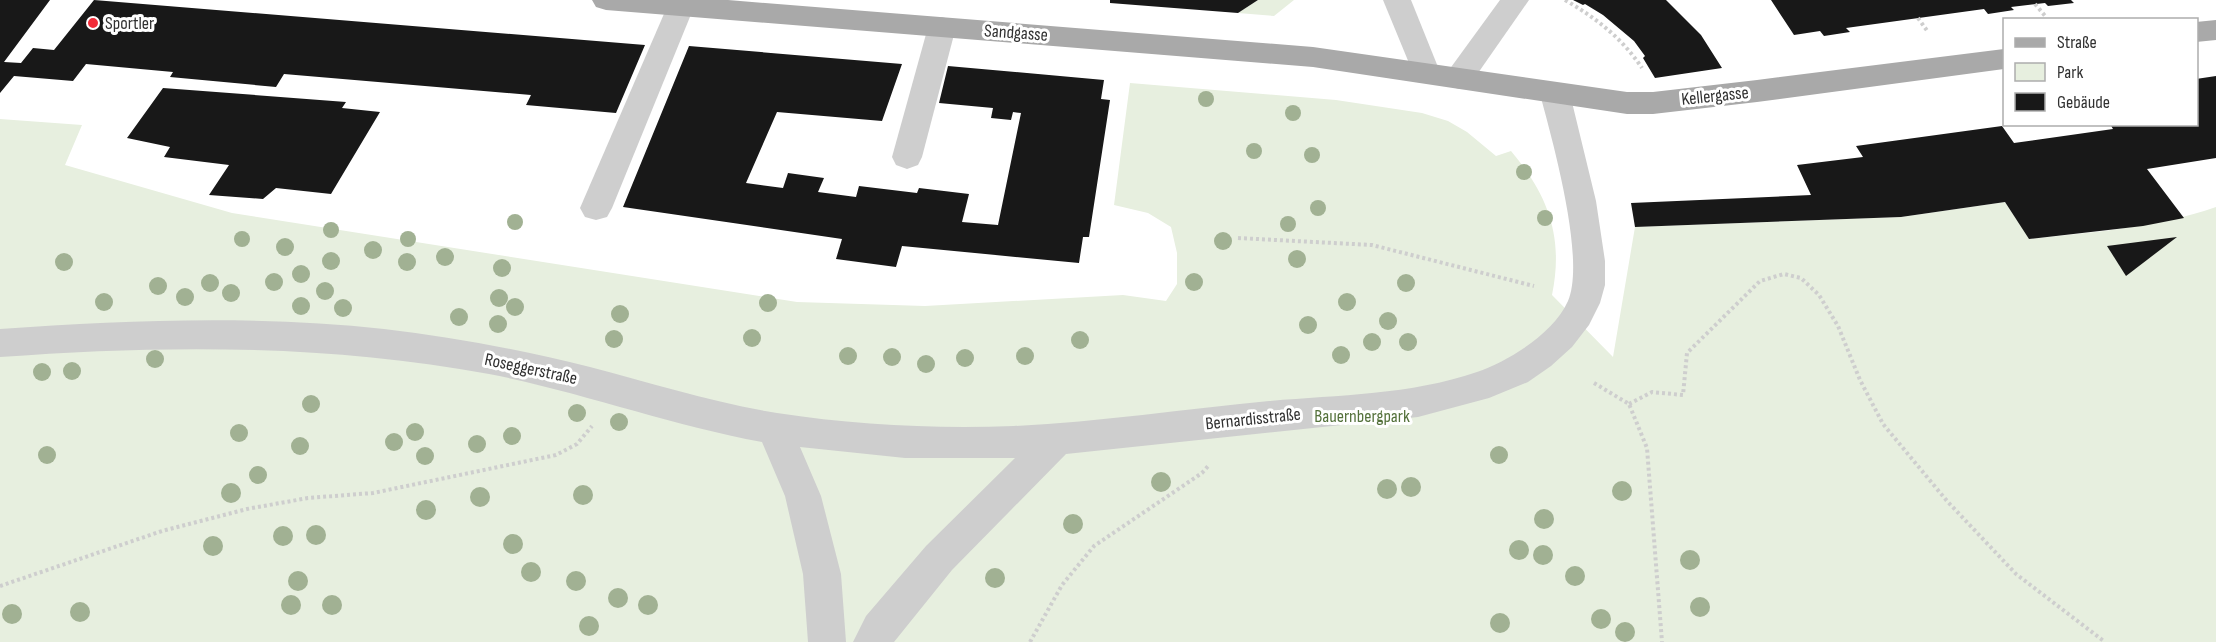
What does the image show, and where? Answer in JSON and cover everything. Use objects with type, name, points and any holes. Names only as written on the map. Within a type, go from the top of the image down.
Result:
[{"type":"main road","name":"Sandgasse","points":[[606,0],[1234,50],[1426,72]]},
{"type":"main road","points":[[2198,33],[2216,30]]},
{"type":"main road","name":"Kellergasse","points":[[1426,72],[1555,94],[1619,102],[1653,103],[2003,59]]},
{"type":"street","points":[[1397,0],[1426,72]]},
{"type":"street","points":[[1459,78],[1515,0]]},
{"type":"street","points":[[596,208],[680,7]]},
{"type":"street","points":[[908,157],[942,27]]},
{"type":"street","name":"Bernardisstraße","points":[[1057,440],[1398,404],[1462,392],[1506,376],[1544,351],[1568,330],[1587,298],[1588,250],[1578,190],[1555,94]]},
{"type":"street","name":"Roseggerstraße","points":[[0,343],[100,335],[269,335],[385,344],[490,360],[774,428],[882,441],[978,444],[1057,440]]},
{"type":"street","points":[[774,428],[803,496],[822,574],[826,642]]},
{"type":"street","points":[[872,642],[880,628],[939,558],[1057,440]]},
{"type":"path","points":[[1565,0],[1595,19],[1623,42],[1645,72]]},
{"type":"path","points":[[2035,4],[2046,17]]},
{"type":"path","points":[[1918,18],[1929,33]]},
{"type":"path","points":[[1238,238],[1372,245],[1533,286]]},
{"type":"path","points":[[1629,404],[1652,392],[1683,394],[1687,353],[1760,281],[1784,274],[1801,278],[1819,295],[1838,326],[1860,380],[1883,424],[1947,501],[2016,574],[2105,642]]},
{"type":"path","points":[[1594,383],[1629,404],[1647,447],[1662,642]]},
{"type":"path","points":[[0,586],[162,531],[247,509],[308,498],[373,493],[556,455],[577,444],[597,418]]},
{"type":"path","points":[[1030,642],[1062,585],[1094,546],[1202,473],[1215,458]]},
{"type":"green space","points":[[1258,0],[1294,0],[1274,16],[1238,13]]},
{"type":"green space","name":"Bauernbergpark","points":[[1130,83],[1336,100],[1422,113],[1448,121],[1467,132],[1496,156],[1511,151],[1535,184],[1550,218],[1556,254],[1552,295],[1613,357],[1635,227],[1901,217],[2005,202],[2030,239],[2147,225],[2216,207],[2216,642],[0,642],[0,119],[82,125],[65,165],[232,213],[797,302],[925,306],[1123,295],[1166,301],[1177,284],[1177,253],[1171,227],[1148,213],[1114,205]]},
{"type":"building","points":[[0,0],[50,0],[4,62],[21,63],[33,48],[54,50],[94,0],[645,45],[616,113],[526,105],[531,95],[284,74],[276,87],[170,77],[173,72],[86,64],[73,81],[14,76],[0,93]]},
{"type":"building","points":[[1110,0],[1258,0],[1238,13],[1110,3]]},
{"type":"building","points":[[1573,0],[1666,0],[1701,35],[1722,68],[1655,78],[1643,58],[1645,56],[1634,41],[1603,15]]},
{"type":"building","points":[[1771,0],[2071,0],[2074,3],[2048,6],[2045,3],[2011,7],[2014,10],[1988,14],[1984,9],[1846,28],[1850,32],[1824,36],[1820,31],[1794,35]]},
{"type":"building","points":[[689,46],[902,64],[882,121],[777,112],[746,183],[783,188],[788,173],[824,178],[818,192],[856,197],[859,186],[917,193],[919,188],[969,194],[962,222],[998,225],[1021,113],[1013,112],[1011,120],[991,118],[993,108],[939,103],[948,66],[1104,80],[1101,99],[1110,100],[1089,237],[1083,237],[1079,263],[902,246],[896,267],[836,259],[842,239],[623,207]]},
{"type":"building","points":[[2216,76],[2216,158],[2147,169],[2184,218],[2143,226],[2029,239],[2005,202],[1901,217],[1635,227],[1631,203],[1811,195],[1797,165],[1863,157],[1856,146],[2002,126],[2014,143],[2113,129],[2111,126],[2198,126],[2198,79]]},
{"type":"building","points":[[163,88],[346,102],[342,108],[380,112],[331,194],[276,188],[263,199],[209,195],[229,165],[164,157],[170,147],[127,138]]},
{"type":"building","points":[[2177,237],[2126,276],[2107,246]]},
{"type":"place","name":"Sportler","points":[[93,23]]}]
